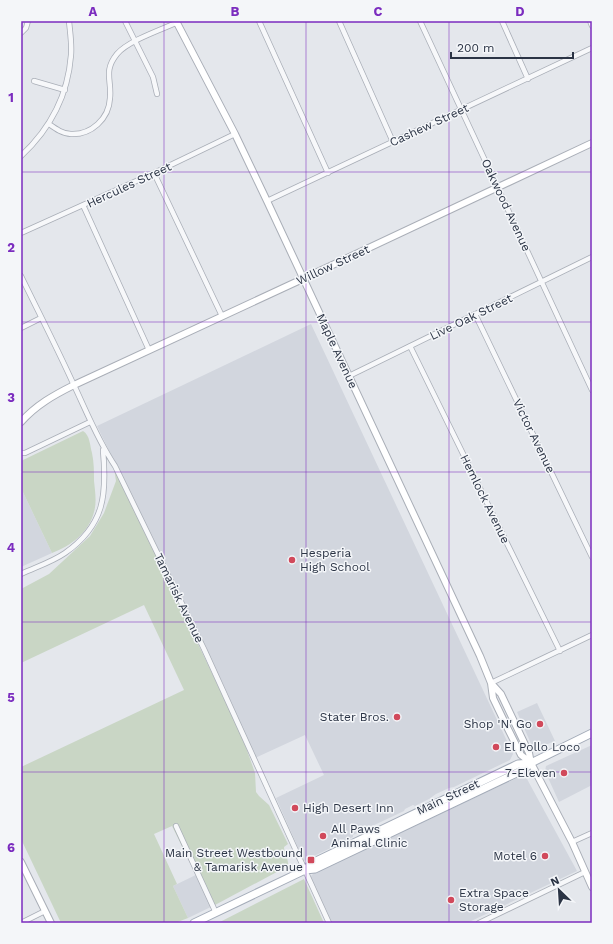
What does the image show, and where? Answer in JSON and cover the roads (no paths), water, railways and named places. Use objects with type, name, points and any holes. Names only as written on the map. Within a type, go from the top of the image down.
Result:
[{"type":"main road","name":"Main Street","points":[[194,923],[305,870],[315,869],[392,833],[523,770],[531,763],[592,733]]},
{"type":"main road","name":"Main Street","points":[[305,870],[312,862],[518,764],[531,763]]},
{"type":"main road","points":[[392,833],[393,829],[410,821],[413,814]]},
{"type":"street","points":[[21,33],[26,28],[28,21]]},
{"type":"street","points":[[21,156],[34,143],[49,124],[65,90],[71,54],[69,21]]},
{"type":"street","points":[[125,21],[152,77],[157,94]]},
{"type":"street","points":[[259,21],[328,173]]},
{"type":"street","points":[[339,21],[393,142]]},
{"type":"street","name":"Oakwood Avenue","points":[[420,21],[592,390]]},
{"type":"street","points":[[502,21],[528,79]]},
{"type":"street","points":[[590,21],[592,26]]},
{"type":"street","points":[[49,124],[59,131],[70,134],[89,131],[101,121],[106,113],[110,99],[108,74],[110,66],[117,54],[135,42],[176,22]]},
{"type":"street","name":"Maple Avenue","points":[[176,22],[235,134],[267,201],[480,656],[491,684],[493,698],[521,756],[531,763],[572,842],[592,887]]},
{"type":"street","name":"Cashew Street","points":[[267,201],[592,48]]},
{"type":"street","points":[[34,81],[65,90]]},
{"type":"street","name":"Hercules Street","points":[[21,234],[235,134]]},
{"type":"street","name":"Willow Street","points":[[74,385],[592,143]]},
{"type":"street","points":[[154,173],[222,316]]},
{"type":"street","points":[[83,206],[149,350]]},
{"type":"street","name":"Live Oak Street","points":[[349,376],[592,257]]},
{"type":"street","name":"Tamarisk Avenue","points":[[21,276],[74,385],[90,422],[103,448],[115,466],[204,649],[329,923]]},
{"type":"street","name":"Victor Avenue","points":[[476,314],[592,557]]},
{"type":"street","points":[[21,328],[41,318]]},
{"type":"street","name":"Hemlock Avenue","points":[[410,346],[560,651]]},
{"type":"street","points":[[21,422],[46,400],[74,385]]},
{"type":"street","points":[[21,453],[25,453],[90,422]]},
{"type":"street","points":[[21,574],[65,553],[82,539],[94,524],[100,512],[104,498],[105,472],[103,448]]},
{"type":"street","points":[[491,684],[592,635]]},
{"type":"street","points":[[176,826],[216,913]]},
{"type":"street","points":[[572,842],[592,833]]},
{"type":"street","points":[[21,862],[51,923]]},
{"type":"street","points":[[479,923],[585,872]]},
{"type":"street","points":[[21,923],[45,911]]},
{"type":"place","name":"Hesperia High School","points":[[292,560]]},
{"type":"place","name":"Stater Bros.","points":[[397,717]]},
{"type":"place","name":"Shop 'N' Go","points":[[540,724]]},
{"type":"place","name":"El Pollo Loco","points":[[496,747]]},
{"type":"place","name":"7-Eleven","points":[[564,773]]},
{"type":"place","name":"High Desert Inn","points":[[295,808]]},
{"type":"place","name":"All Paws Animal Clinic","points":[[323,836]]},
{"type":"place","name":"Motel 6","points":[[545,856]]},
{"type":"place","name":"Main Street Westbound & Tamarisk Avenue","points":[[311,860]]},
{"type":"place","name":"Extra Space Storage","points":[[451,900]]}]
